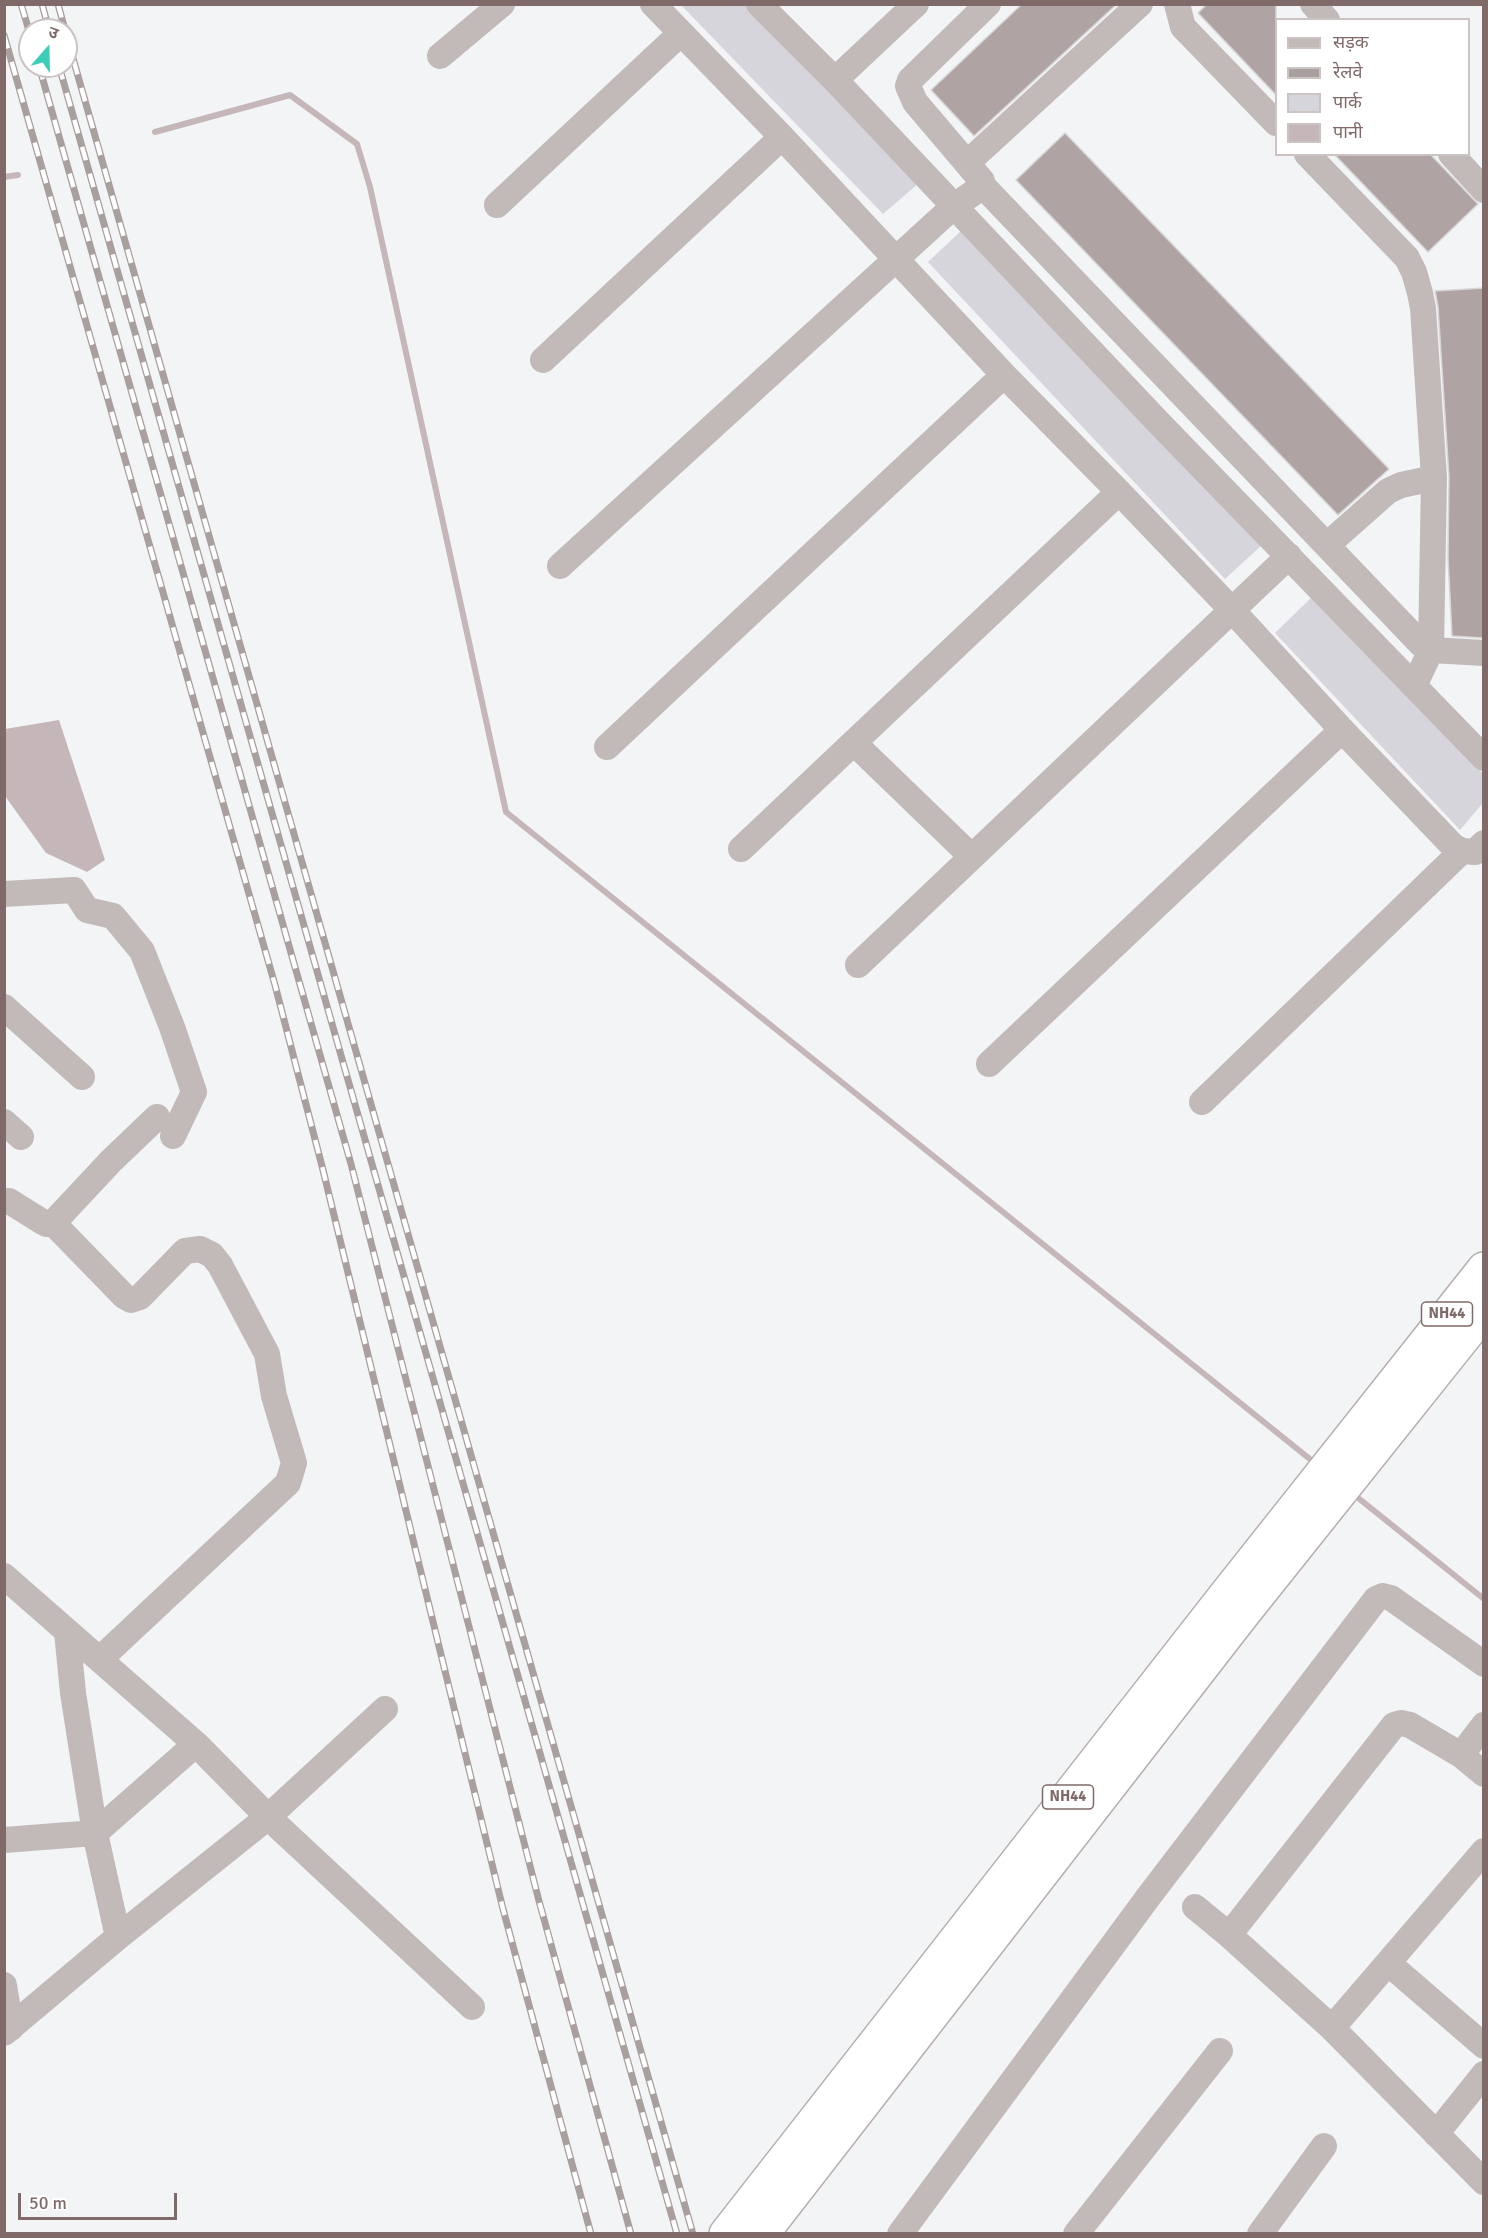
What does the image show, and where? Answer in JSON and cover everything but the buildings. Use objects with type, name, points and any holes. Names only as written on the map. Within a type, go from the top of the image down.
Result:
[{"type":"highway","name":"NH44","points":[[762,2234],[1236,1624],[1420,1370],[1484,1269]]},
{"type":"highway","name":"NH44","points":[[726,2234],[1420,1370],[1484,1312]]},
{"type":"street","points":[[440,56],[502,4]]},
{"type":"street","points":[[652,4],[782,137],[1004,375],[1232,609],[1342,730],[1453,846],[1473,847]]},
{"type":"street","points":[[759,4],[835,80],[953,207],[1484,758]]},
{"type":"street","points":[[835,80],[916,4]]},
{"type":"street","points":[[988,4],[910,80],[908,86],[915,102],[982,181],[983,186],[1422,645],[1431,650],[1484,653]]},
{"type":"street","points":[[967,163],[1140,4]]},
{"type":"street","points":[[1177,4],[1183,27],[1275,122]]},
{"type":"street","points":[[1314,4],[1325,18]]},
{"type":"street","points":[[497,205],[681,33]]},
{"type":"street","points":[[543,360],[782,137]]},
{"type":"street","points":[[1309,156],[1407,258],[1414,272],[1423,308],[1434,478],[1431,650],[1414,686]]},
{"type":"street","points":[[1453,156],[1484,190]]},
{"type":"street","points":[[560,566],[953,207],[983,186]]},
{"type":"street","points":[[607,747],[1004,375]]},
{"type":"street","points":[[1327,544],[1388,491],[1401,485],[1434,478]]},
{"type":"street","points":[[741,849],[1119,492]]},
{"type":"street","points":[[858,965],[1289,556]]},
{"type":"street","points":[[989,1064],[1342,730]]},
{"type":"street","points":[[855,743],[971,856]]},
{"type":"street","points":[[1202,1102],[1473,847]]},
{"type":"street","points":[[4,894],[74,890],[87,910],[113,916],[142,951],[172,1027],[194,1092],[173,1136]]},
{"type":"street","points":[[4,1007],[82,1077]]},
{"type":"street","points":[[6,1197],[41,1221],[47,1224],[53,1223],[156,1117]]},
{"type":"street","points":[[53,1223],[124,1296],[131,1300],[140,1297],[185,1251],[200,1249],[212,1255],[267,1354],[274,1396],[294,1463],[288,1483],[100,1659]]},
{"type":"street","points":[[4,1576],[196,1744],[268,1816],[472,2007]]},
{"type":"street","points":[[900,2234],[1149,1896],[1376,1599],[1383,1596],[1391,1598],[1484,1664]]},
{"type":"street","points":[[67,1632],[73,1693],[95,1833],[118,1937]]},
{"type":"street","points":[[8,2031],[118,1937],[268,1816],[385,1708]]},
{"type":"street","points":[[1229,1935],[1394,1725],[1401,1723],[1410,1725],[1461,1755],[1484,1774]]},
{"type":"street","points":[[1461,1755],[1484,1725]]},
{"type":"street","points":[[4,1840],[95,1833],[196,1744]]},
{"type":"street","points":[[1332,2028],[1484,1851]]},
{"type":"street","points":[[1195,1908],[1229,1935],[1332,2028],[1484,2182]]},
{"type":"street","points":[[1388,1963],[1484,2046]]},
{"type":"street","points":[[4,1986],[8,2031]]},
{"type":"street","points":[[1076,2234],[1220,2050]]},
{"type":"street","points":[[1436,2134],[1484,2074]]},
{"type":"street","points":[[1260,2234],[1324,2146]]},
{"type":"green space","points":[[681,5],[754,5],[919,183],[883,214]]},
{"type":"green space","points":[[964,228],[1262,545],[1225,579],[928,262]]},
{"type":"green space","points":[[1313,596],[1483,774],[1483,803],[1460,830],[1275,633]]},
{"type":"water","points":[[59,720],[105,860],[87,872],[46,853],[5,796],[5,729]]},
{"type":"waterway","points":[[155,132],[290,95],[357,144],[370,187],[506,812],[1316,1464]]},
{"type":"waterway","points":[[4,177],[18,175]]},
{"type":"waterway","points":[[1352,1493],[1484,1599]]},
{"type":"railway","points":[[21,4],[25,18]]},
{"type":"railway","points":[[42,4],[46,18]]},
{"type":"railway","points":[[58,4],[62,18]]},
{"type":"railway","points":[[4,35],[275,985],[323,1170],[503,1909],[591,2234]]},
{"type":"railway","points":[[78,76],[693,2234]]},
{"type":"railway","points":[[42,78],[351,1164],[539,1901],[631,2234]]},
{"type":"railway","points":[[62,78],[677,2234]]}]
